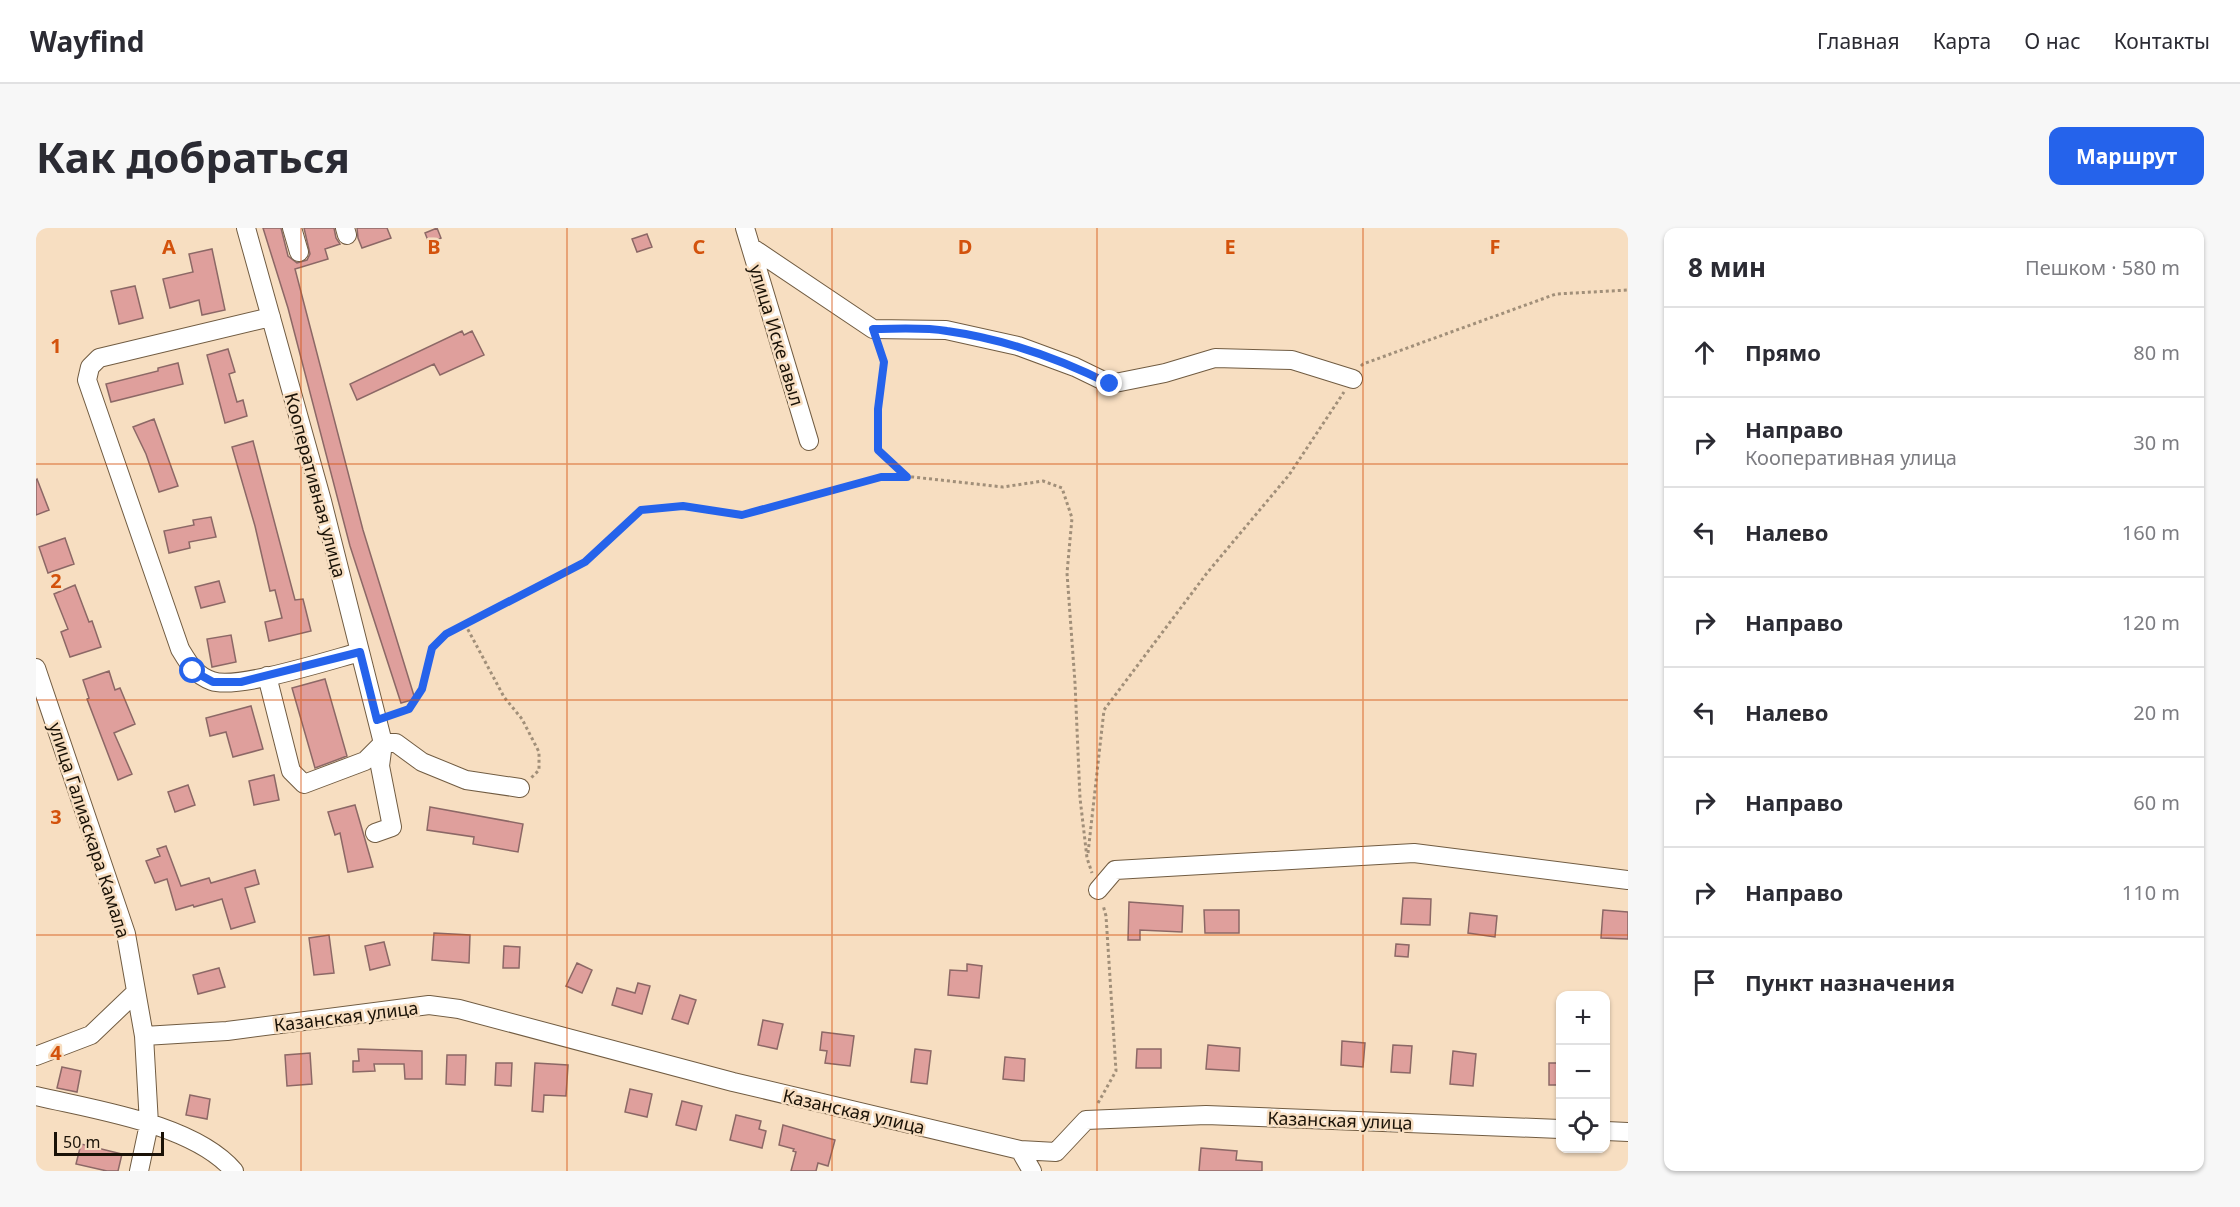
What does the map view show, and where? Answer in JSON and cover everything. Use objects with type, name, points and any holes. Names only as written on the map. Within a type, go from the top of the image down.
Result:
[{"type":"street","name":"Кооперативная улица","points":[[246,228],[322,501],[383,743],[380,766],[392,827],[375,832]]},
{"type":"street","points":[[292,228],[299,252]]},
{"type":"street","name":"улица Иске авыл","points":[[745,228],[809,441]]},
{"type":"street","points":[[750,247],[873,329],[946,330],[1018,346],[1075,367],[1110,384],[1165,373],[1215,358],[1292,360],[1353,379]]},
{"type":"street","points":[[271,317],[99,358],[90,367],[87,380],[180,650],[193,671],[213,682],[241,682],[360,652]]},
{"type":"street","name":"улица Галиаскара Камала","points":[[36,668],[126,934],[144,1036],[149,1124],[139,1171]]},
{"type":"street","points":[[267,676],[291,771],[304,784],[365,761],[383,743],[396,742],[422,762],[466,780],[520,788]]},
{"type":"street","points":[[1098,890],[1115,870],[1414,854],[1628,880]]},
{"type":"street","points":[[36,1056],[91,1035],[136,992]]},
{"type":"street","name":"Казанская улица","points":[[144,1036],[227,1031],[429,1005],[459,1009],[733,1082],[1020,1150],[1056,1152],[1086,1120],[1206,1115],[1556,1129]]},
{"type":"street","points":[[36,1096],[149,1124],[195,1141],[215,1152],[234,1171]]},
{"type":"street","points":[[1610,1131],[1628,1132]]},
{"type":"street","points":[[1020,1150],[1032,1171]]},
{"type":"path","points":[[1087,858],[1104,710],[1207,573],[1288,475],[1363,364],[1556,294],[1628,290]]},
{"type":"path","points":[[873,329],[884,362],[878,409],[878,450],[907,477]]},
{"type":"path","points":[[377,720],[409,709],[422,689],[432,648],[446,634],[585,562],[641,510],[683,506],[742,515],[881,477],[907,477],[1003,487],[1043,481],[1062,488],[1072,518],[1067,573],[1080,798],[1087,858],[1106,916],[1116,1071],[1086,1120]]},
{"type":"path","points":[[465,624],[504,697],[522,720],[539,752],[538,770],[520,788]]},
{"type":"building","points":[[263,228],[281,228],[288,256],[297,263],[307,260],[310,254],[304,228],[334,228],[340,244],[325,249],[328,259],[295,269],[363,530],[415,699],[401,703],[350,546],[288,308]]},
{"type":"building","points":[[357,228],[387,228],[391,238],[362,248]]},
{"type":"building","points":[[437,228],[441,238],[429,243],[425,233]]},
{"type":"building","points":[[647,234],[652,247],[637,252],[632,239]]},
{"type":"building","points":[[212,249],[225,310],[202,315],[199,300],[170,308],[163,279],[193,272],[189,254]]},
{"type":"building","points":[[135,286],[143,318],[119,324],[111,291]]},
{"type":"building","points":[[462,331],[464,335],[472,331],[484,355],[440,375],[434,364],[357,400],[350,384]]},
{"type":"building","points":[[228,349],[235,372],[229,374],[237,402],[243,400],[247,416],[225,423],[207,355]]},
{"type":"building","points":[[178,363],[183,384],[111,402],[106,384],[158,371],[158,368]]},
{"type":"building","points":[[154,419],[178,486],[159,492],[146,454],[133,427]]},
{"type":"building","points":[[253,441],[295,600],[303,599],[311,631],[269,641],[265,622],[282,618],[275,590],[270,591],[255,526],[232,447]]},
{"type":"building","points":[[36,480],[49,510],[36,515]]},
{"type":"building","points":[[211,517],[216,537],[189,542],[190,548],[169,553],[164,531],[194,525],[193,520]]},
{"type":"building","points":[[65,538],[74,564],[48,573],[39,547]]},
{"type":"building","points":[[219,581],[225,602],[201,608],[195,587]]},
{"type":"building","points":[[75,585],[101,647],[70,657],[61,632],[68,629],[54,594]]},
{"type":"building","points":[[231,635],[236,662],[212,667],[207,639]]},
{"type":"building","points":[[109,671],[115,690],[120,688],[135,724],[114,733],[132,774],[118,780],[87,699],[89,698],[83,680]]},
{"type":"building","points":[[325,679],[347,756],[315,768],[292,688]]},
{"type":"building","points":[[251,706],[263,749],[233,757],[226,732],[210,736],[206,718]]},
{"type":"building","points":[[274,775],[279,800],[254,805],[249,781]]},
{"type":"building","points":[[188,785],[195,805],[175,812],[168,792]]},
{"type":"building","points":[[355,805],[373,867],[348,872],[340,833],[335,835],[328,812]]},
{"type":"building","points":[[430,807],[523,824],[518,852],[473,844],[474,837],[427,830]]},
{"type":"building","points":[[166,846],[181,886],[209,878],[211,883],[255,870],[259,884],[245,888],[255,922],[231,929],[222,899],[176,910],[167,879],[155,883],[146,861],[160,856],[157,849]]},
{"type":"building","points":[[1403,898],[1431,899],[1430,925],[1401,924]]},
{"type":"building","points":[[1129,902],[1183,906],[1182,932],[1140,930],[1140,940],[1128,940]]},
{"type":"building","points":[[1204,910],[1239,910],[1239,933],[1205,933]]},
{"type":"building","points":[[1603,910],[1628,912],[1628,939],[1601,938]]},
{"type":"building","points":[[1470,913],[1497,916],[1495,937],[1468,933]]},
{"type":"building","points":[[434,933],[470,935],[469,963],[432,960]]},
{"type":"building","points":[[329,935],[334,973],[314,975],[309,938]]},
{"type":"building","points":[[384,942],[390,965],[370,970],[365,946]]},
{"type":"building","points":[[1396,944],[1409,945],[1408,957],[1395,956]]},
{"type":"building","points":[[504,946],[520,947],[519,968],[503,968]]},
{"type":"building","points":[[577,963],[592,970],[582,993],[566,986]]},
{"type":"building","points":[[967,964],[982,966],[979,998],[948,995],[950,970],[967,971]]},
{"type":"building","points":[[219,968],[225,987],[198,994],[193,975]]},
{"type":"building","points":[[638,983],[650,986],[642,1014],[612,1005],[617,988],[635,993]]},
{"type":"building","points":[[680,995],[696,1000],[688,1024],[672,1019]]},
{"type":"building","points":[[763,1020],[783,1024],[777,1049],[758,1045]]},
{"type":"building","points":[[822,1032],[854,1036],[850,1066],[825,1063],[827,1051],[820,1050]]},
{"type":"building","points":[[1342,1041],[1365,1043],[1363,1067],[1341,1065]]},
{"type":"building","points":[[1208,1045],[1240,1048],[1239,1071],[1206,1069]]},
{"type":"building","points":[[1393,1045],[1412,1046],[1410,1073],[1391,1072]]},
{"type":"building","points":[[358,1049],[422,1051],[422,1079],[405,1079],[404,1064],[374,1064],[375,1071],[353,1072],[353,1061],[359,1061]]},
{"type":"building","points":[[915,1049],[931,1051],[927,1084],[911,1082]]},
{"type":"building","points":[[1137,1049],[1161,1049],[1161,1068],[1136,1068]]},
{"type":"building","points":[[1453,1051],[1476,1054],[1473,1086],[1450,1084]]},
{"type":"building","points":[[310,1053],[312,1084],[287,1086],[285,1055]]},
{"type":"building","points":[[447,1055],[466,1055],[465,1085],[446,1084]]},
{"type":"building","points":[[1005,1057],[1025,1059],[1024,1081],[1003,1079]]},
{"type":"building","points":[[496,1063],[512,1063],[511,1086],[495,1085]]},
{"type":"building","points":[[535,1063],[568,1065],[566,1096],[544,1095],[543,1112],[532,1111]]},
{"type":"building","points":[[1549,1063],[1556,1063],[1556,1085],[1549,1085]]},
{"type":"building","points":[[62,1067],[81,1071],[77,1092],[57,1088]]},
{"type":"building","points":[[630,1089],[652,1094],[647,1117],[625,1112]]},
{"type":"building","points":[[190,1095],[210,1099],[207,1119],[186,1115]]},
{"type":"building","points":[[682,1101],[702,1106],[696,1130],[676,1125]]},
{"type":"building","points":[[736,1115],[761,1121],[759,1129],[766,1131],[762,1148],[730,1140]]},
{"type":"building","points":[[783,1125],[835,1140],[828,1166],[818,1163],[816,1171],[791,1171],[796,1152],[793,1151],[794,1149],[779,1145]]},
{"type":"building","points":[[81,1144],[122,1154],[118,1171],[107,1171],[76,1164]]},
{"type":"building","points":[[1201,1148],[1237,1151],[1236,1160],[1262,1162],[1262,1171],[1199,1171]]},
{"type":"route","points":[[193,671],[213,682],[241,682],[360,652],[377,720],[409,709],[422,689],[432,648],[446,634],[585,562],[641,510],[683,506],[742,515],[881,477],[907,477],[878,450],[878,409],[884,362],[873,329],[946,330],[1018,346],[1075,367],[1110,384]]}]
